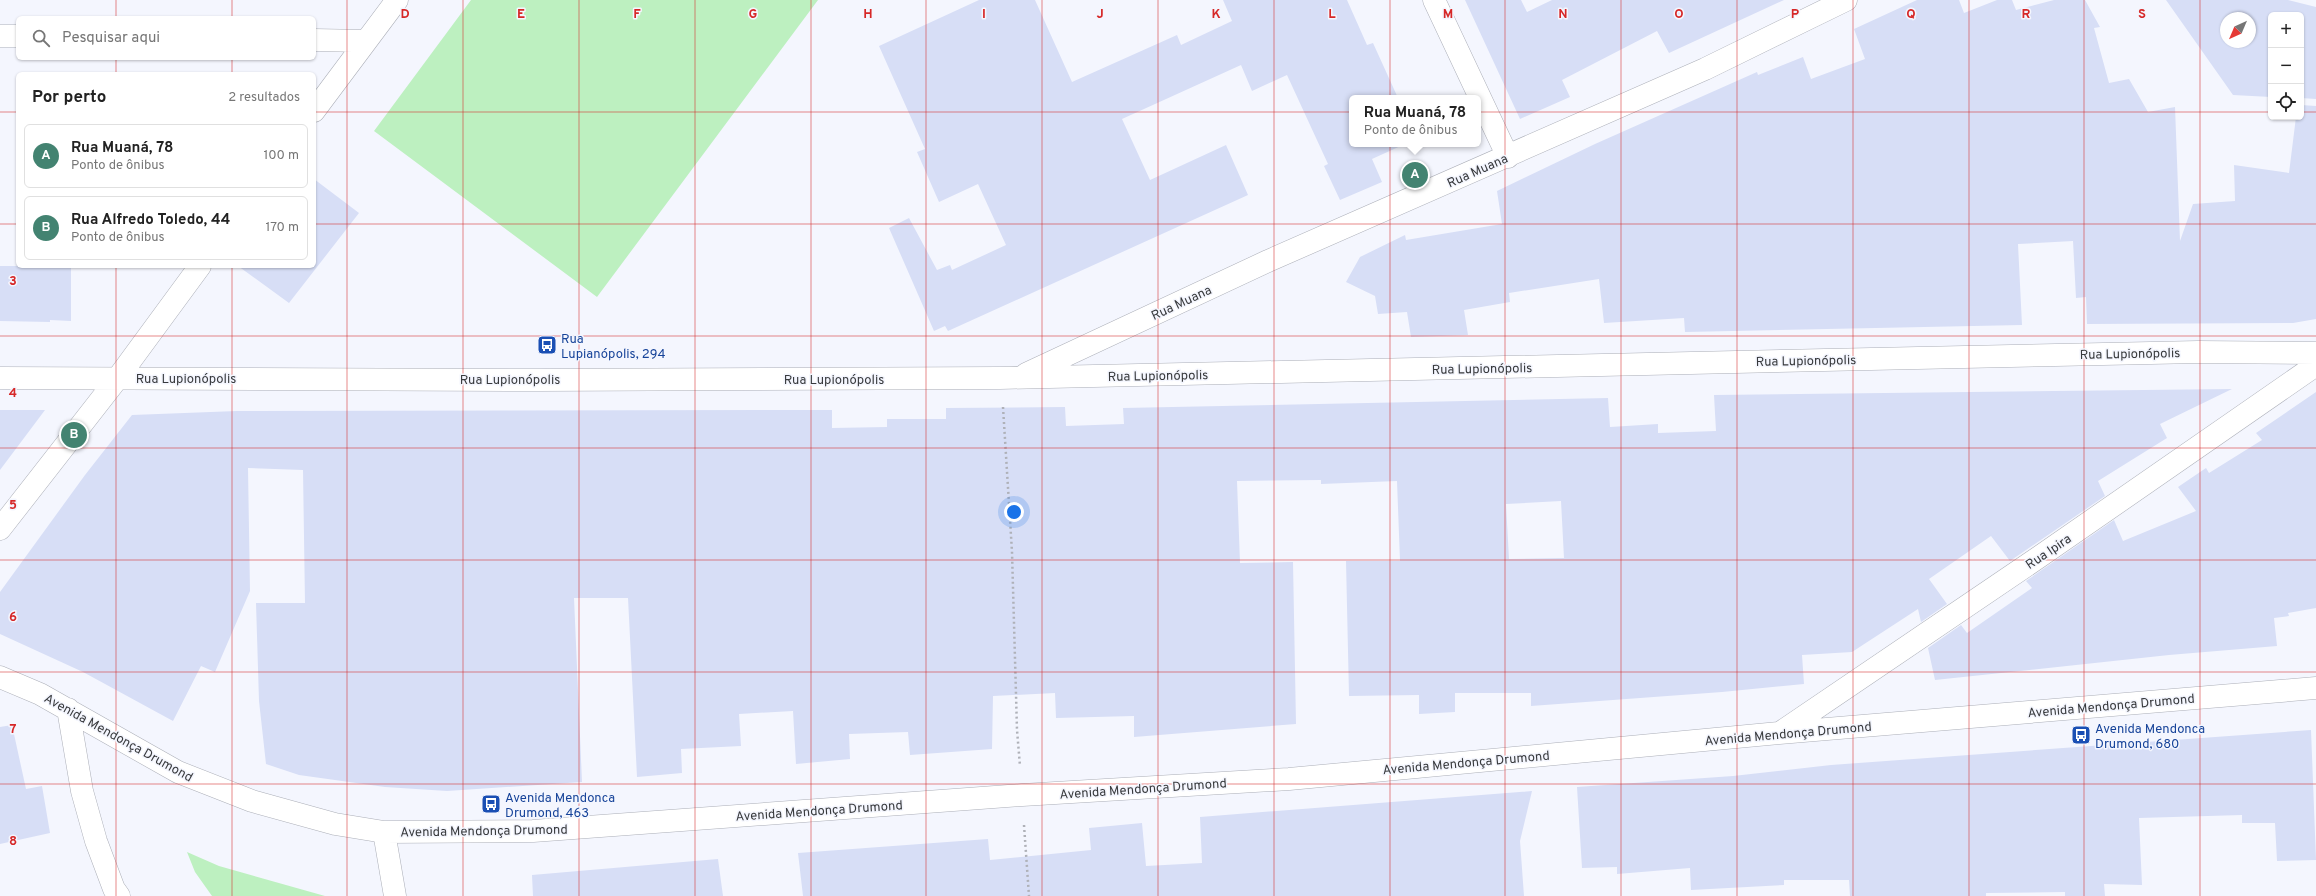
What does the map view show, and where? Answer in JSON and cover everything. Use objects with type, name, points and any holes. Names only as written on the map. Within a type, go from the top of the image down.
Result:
[{"type":"street","points":[[316,108],[397,0]]},
{"type":"street","points":[[1434,0],[1479,95]]},
{"type":"street","name":"Rua Muana","points":[[1010,378],[1268,261],[1508,157],[1704,69],[1846,0]]},
{"type":"street","points":[[0,36],[16,36]]},
{"type":"street","points":[[316,40],[366,41]]},
{"type":"street","points":[[1481,100],[1508,157]]},
{"type":"street","points":[[0,529],[117,378],[199,268]]},
{"type":"street","name":"Rua Lupionópolis","points":[[0,378],[1010,378],[2190,352],[2316,353]]},
{"type":"street","name":"Rua Ipira","points":[[1779,733],[2046,553],[2316,365]]},
{"type":"street","name":"Avenida Mendonça Drumond","points":[[0,677],[40,694],[178,772],[252,801],[335,824],[384,832],[533,831],[1022,795],[1289,779],[1779,733],[2316,688]]},
{"type":"street","points":[[68,709],[82,791],[96,841],[114,889],[119,896]]},
{"type":"street","points":[[384,832],[395,896]]},
{"type":"path","points":[[1010,378],[1012,552],[1017,730],[1029,896]]},
{"type":"green space","points":[[471,0],[818,0],[597,297],[374,131]]},
{"type":"green space","points":[[187,852],[219,866],[325,896],[212,896],[195,872]]},
{"type":"building","points":[[979,0],[1035,0],[1072,82],[1177,35],[1181,45],[1232,21],[1223,0],[1347,0],[1367,45],[1373,43],[1397,95],[1349,95],[1349,147],[1398,147],[1372,159],[1382,182],[1340,200],[1324,166],[1328,164],[1287,75],[1252,91],[1241,65],[1122,119],[1150,180],[1226,145],[1248,195],[948,331],[945,326],[934,331],[889,228],[909,218],[937,270],[950,265],[952,270],[1006,245],[978,184],[939,202],[917,152],[925,149],[879,46]]},
{"type":"building","points":[[1465,0],[1521,0],[1527,12],[1552,0],[1784,0],[1669,53],[1657,31],[1562,80],[1570,97],[1520,119]]},
{"type":"building","points":[[1917,0],[1959,0],[1964,13],[1997,0],[2012,0],[2016,10],[2054,0],[2085,0],[2100,27],[2094,28],[2109,83],[2129,79],[2148,112],[2175,107],[2180,241],[2193,204],[2235,201],[2234,165],[2289,173],[2296,120],[2304,120],[2304,105],[2316,106],[2316,319],[2293,323],[2087,324],[2086,297],[2076,298],[2073,241],[2018,244],[2022,325],[1685,332],[1684,318],[1604,323],[1599,279],[1509,293],[1510,302],[1464,310],[1468,335],[1411,337],[1407,312],[1378,314],[1375,296],[1346,282],[1360,257],[1405,235],[1406,240],[1502,224],[1497,191],[1595,144],[1757,72],[1758,75],[1803,57],[1811,79],[1865,59],[1854,29]]},
{"type":"building","points":[[2166,0],[2288,0],[2316,7],[2316,99],[2304,98],[2304,12],[2268,12],[2268,97],[2233,95]]},
{"type":"building","points":[[316,181],[359,213],[289,303],[241,268],[316,268]]},
{"type":"building","points":[[0,266],[16,266],[16,268],[71,268],[71,321],[0,321]]},
{"type":"building","points":[[2232,389],[2160,424],[2167,438],[2098,481],[2105,496],[2010,561],[1991,536],[1929,579],[1947,604],[1921,622],[1918,609],[1852,652],[1802,655],[1804,684],[1722,692],[1531,706],[1531,693],[1455,693],[1455,712],[1419,714],[1419,695],[1349,696],[1346,561],[1400,561],[1397,481],[1321,484],[1321,480],[1237,481],[1240,563],[1293,562],[1296,724],[1134,737],[1134,716],[1056,718],[1055,693],[993,696],[992,749],[910,755],[908,732],[849,734],[850,759],[796,764],[793,711],[739,714],[741,746],[681,749],[682,773],[637,777],[628,598],[574,598],[582,782],[447,791],[385,787],[299,775],[266,764],[259,701],[256,603],[305,603],[303,470],[248,468],[250,591],[215,672],[201,666],[173,721],[83,672],[0,634],[0,592],[85,475],[132,415],[237,411],[832,410],[832,428],[887,427],[887,419],[946,419],[946,408],[1065,407],[1066,426],[1124,424],[1123,408],[1608,398],[1610,427],[1658,424],[1658,433],[1716,431],[1714,395]],"holes":[[[1561,501],[1564,558],[1509,559],[1506,504]]]},
{"type":"building","points":[[2316,392],[2316,608],[2288,613],[2289,616],[2274,618],[2277,646],[2169,655],[1935,680],[1928,648],[1961,625],[1967,633],[2032,588],[2026,581],[2114,520],[2123,541],[2196,511],[2178,487],[2206,468],[2209,473],[2262,440],[2256,433]]},
{"type":"building","points":[[0,410],[45,410],[0,470]]},
{"type":"building","points":[[12,725],[26,789],[42,786],[50,833],[0,844],[0,727]]},
{"type":"building","points":[[2311,730],[2316,860],[2277,861],[2275,823],[2242,823],[2242,815],[2139,818],[2142,885],[2104,884],[2105,896],[2065,896],[2065,892],[1986,893],[1986,896],[1850,896],[1849,880],[1784,880],[1784,885],[1691,890],[1690,868],[1617,874],[1617,867],[1582,868],[1577,787],[1733,776],[1831,765]]},
{"type":"building","points":[[1532,791],[1520,841],[1524,896],[803,896],[798,853],[988,839],[990,860],[1091,850],[1089,828],[1142,823],[1146,866],[1202,863],[1200,817]]},
{"type":"building","points":[[718,859],[723,896],[533,896],[532,875]]},
{"type":"place","name":"Rua Muaná, 78","points":[[1415,175]]},
{"type":"place","name":"Rua Lupianópolis, 294","points":[[547,345]]},
{"type":"place","name":"Rua Alfredo Toledo, 44","points":[[74,435]]},
{"type":"place","name":"Avenida Mendonca Drumond, 680","points":[[2081,735]]},
{"type":"place","name":"Avenida Mendonca Drumond, 463","points":[[491,804]]}]
